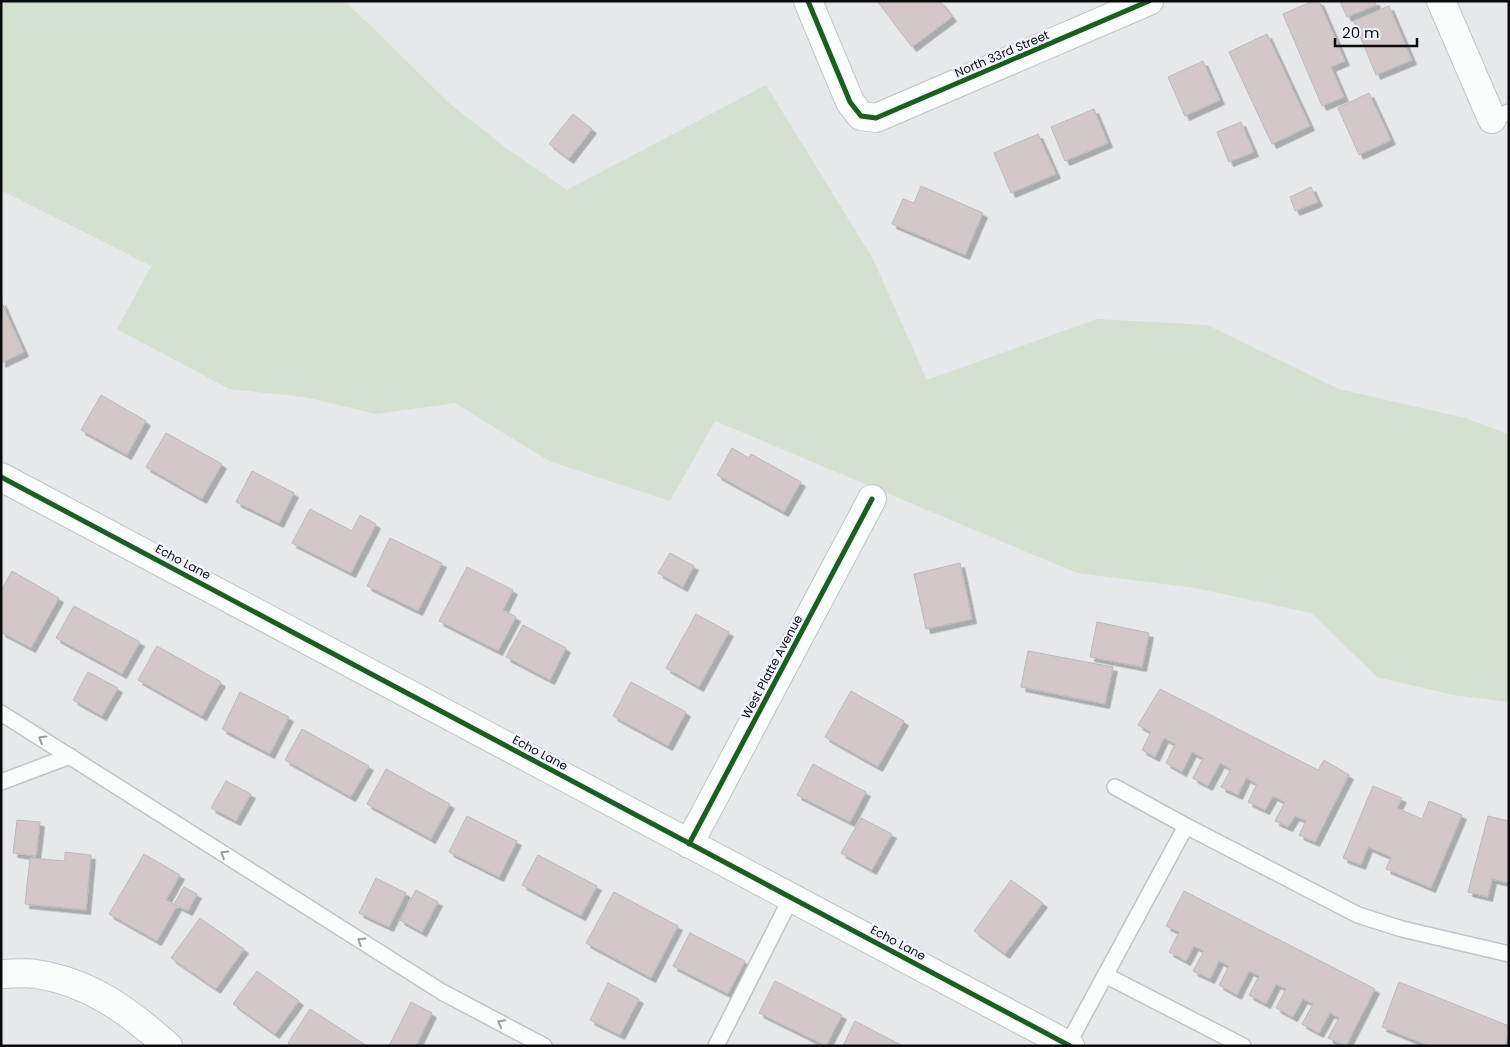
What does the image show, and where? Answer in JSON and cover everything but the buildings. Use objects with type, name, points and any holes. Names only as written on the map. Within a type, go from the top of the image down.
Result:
[{"type":"street","name":"North 33rd Street","points":[[808,1],[850,102],[861,116],[876,118],[1149,1]]},
{"type":"street","points":[[1441,1],[1501,116]]},
{"type":"street","name":"Echo Lane","points":[[1,477],[1069,1045]]},
{"type":"street","name":"West Platte Avenue","points":[[689,844],[872,499]]},
{"type":"street","points":[[1,974],[34,973],[65,980],[96,992],[140,1022],[168,1046]]},
{"type":"lane","points":[[1,713],[442,992],[544,1046]]},
{"type":"lane","points":[[1,782],[70,756]]},
{"type":"lane","points":[[1116,787],[1186,826],[1358,914],[1402,929],[1509,954]]},
{"type":"lane","points":[[1069,1045],[1186,826]]},
{"type":"lane","points":[[716,1046],[791,898]]},
{"type":"lane","points":[[1105,975],[1243,1046]]},
{"type":"green space","points":[[1,1],[345,1],[449,103],[506,148],[567,190],[766,85],[873,259],[927,380],[1097,319],[1207,325],[1339,389],[1465,418],[1509,434],[1509,702],[1453,695],[1377,677],[1311,613],[1195,588],[1077,573],[715,421],[670,501],[549,461],[455,403],[376,414],[305,397],[229,389],[117,329],[151,266],[1,190]]},
{"type":"cycle path","points":[[808,1],[850,102],[861,116],[876,118],[1149,1]]},
{"type":"cycle path","points":[[1,477],[1070,1046]]},
{"type":"cycle path","points":[[689,844],[872,499]]}]
